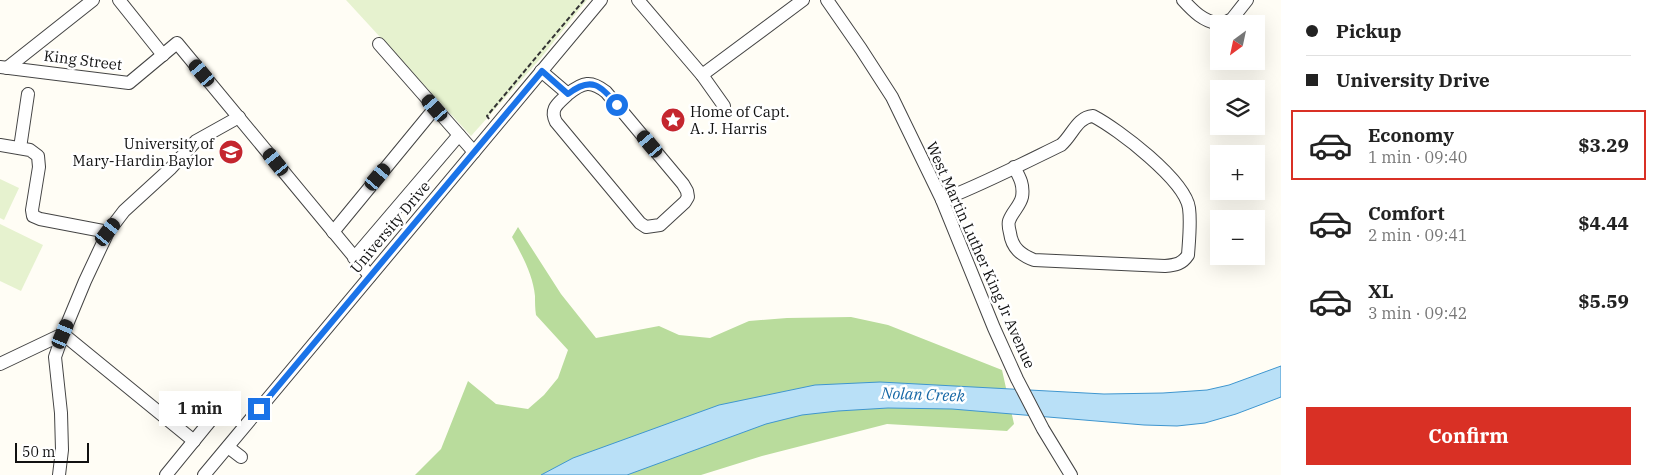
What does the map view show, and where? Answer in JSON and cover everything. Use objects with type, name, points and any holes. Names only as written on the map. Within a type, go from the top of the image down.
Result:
[{"type":"street","points":[[4,67],[93,0]]},
{"type":"street","points":[[119,0],[163,55]]},
{"type":"street","name":"University Drive","points":[[204,475],[601,0]]},
{"type":"street","points":[[638,0],[702,74],[724,106]]},
{"type":"street","points":[[702,74],[803,0]]},
{"type":"street","name":"West Martin Luther King Jr Avenue","points":[[827,0],[892,97],[942,200],[994,328],[1028,402],[1071,475]]},
{"type":"street","points":[[1184,0],[1197,14],[1210,22]]},
{"type":"street","points":[[1227,15],[1233,0]]},
{"type":"street","points":[[1231,15],[1246,0]]},
{"type":"street","name":"King Street","points":[[4,67],[129,83],[178,43],[239,117]]},
{"type":"street","points":[[379,44],[474,152]]},
{"type":"street","points":[[542,71],[568,94]]},
{"type":"street","points":[[589,84],[597,85],[606,92],[683,184],[688,197],[660,225],[646,227],[640,222],[556,122],[552,116],[553,111],[568,94],[579,85],[589,84]]},
{"type":"street","points":[[20,148],[28,94]]},
{"type":"street","points":[[333,232],[435,108]]},
{"type":"street","points":[[942,200],[984,183],[1014,167],[1061,145],[1067,141],[1081,121],[1092,116],[1145,151],[1181,191],[1189,208],[1188,255],[1184,261],[1177,265],[1166,266],[1034,260],[1024,256],[1015,248],[1011,240],[1009,228],[1009,221],[1019,206],[1022,190],[1022,182],[1014,167]]},
{"type":"street","points":[[59,475],[62,441],[55,356],[84,282],[108,232],[124,211],[171,168],[196,141],[239,117],[370,276]]},
{"type":"street","points":[[354,258],[459,135]]},
{"type":"street","points":[[0,145],[30,150],[38,156],[39,167],[32,210],[33,216],[108,232]]},
{"type":"street","points":[[0,364],[63,334]]},
{"type":"street","points":[[63,334],[194,441]]},
{"type":"street","points":[[166,475],[228,399]]},
{"type":"street","points":[[228,447],[241,458]]},
{"type":"green space","points":[[346,0],[587,0],[540,59],[471,136]]},
{"type":"green space","points":[[0,179],[19,188],[4,220],[0,218]]},
{"type":"green space","points":[[0,224],[43,245],[21,291],[0,281]]},
{"type":"green space","points":[[518,227],[561,294],[596,338],[659,326],[679,335],[710,338],[749,321],[787,318],[851,317],[888,325],[1002,370],[1014,424],[1007,431],[887,424],[762,456],[701,475],[415,475],[441,449],[468,381],[496,404],[528,409],[544,395],[558,378],[568,350],[536,315],[532,280],[512,237]]},
{"type":"water","name":"Nolan Creek","points":[[1281,366],[1281,397],[1236,414],[1205,423],[1177,426],[1144,425],[952,409],[888,408],[838,411],[802,415],[766,424],[627,475],[541,475],[573,458],[719,405],[815,385],[880,382],[1104,394],[1163,393],[1207,390],[1229,385]]},
{"type":"place","name":"Home of Capt. A. J. Harris","points":[[673,120]]},
{"type":"place","name":"University of Mary-Hardin Baylor","points":[[231,152]]},
{"type":"route","points":[[259,409],[542,71],[568,94],[579,85],[597,85],[617,105]]}]
